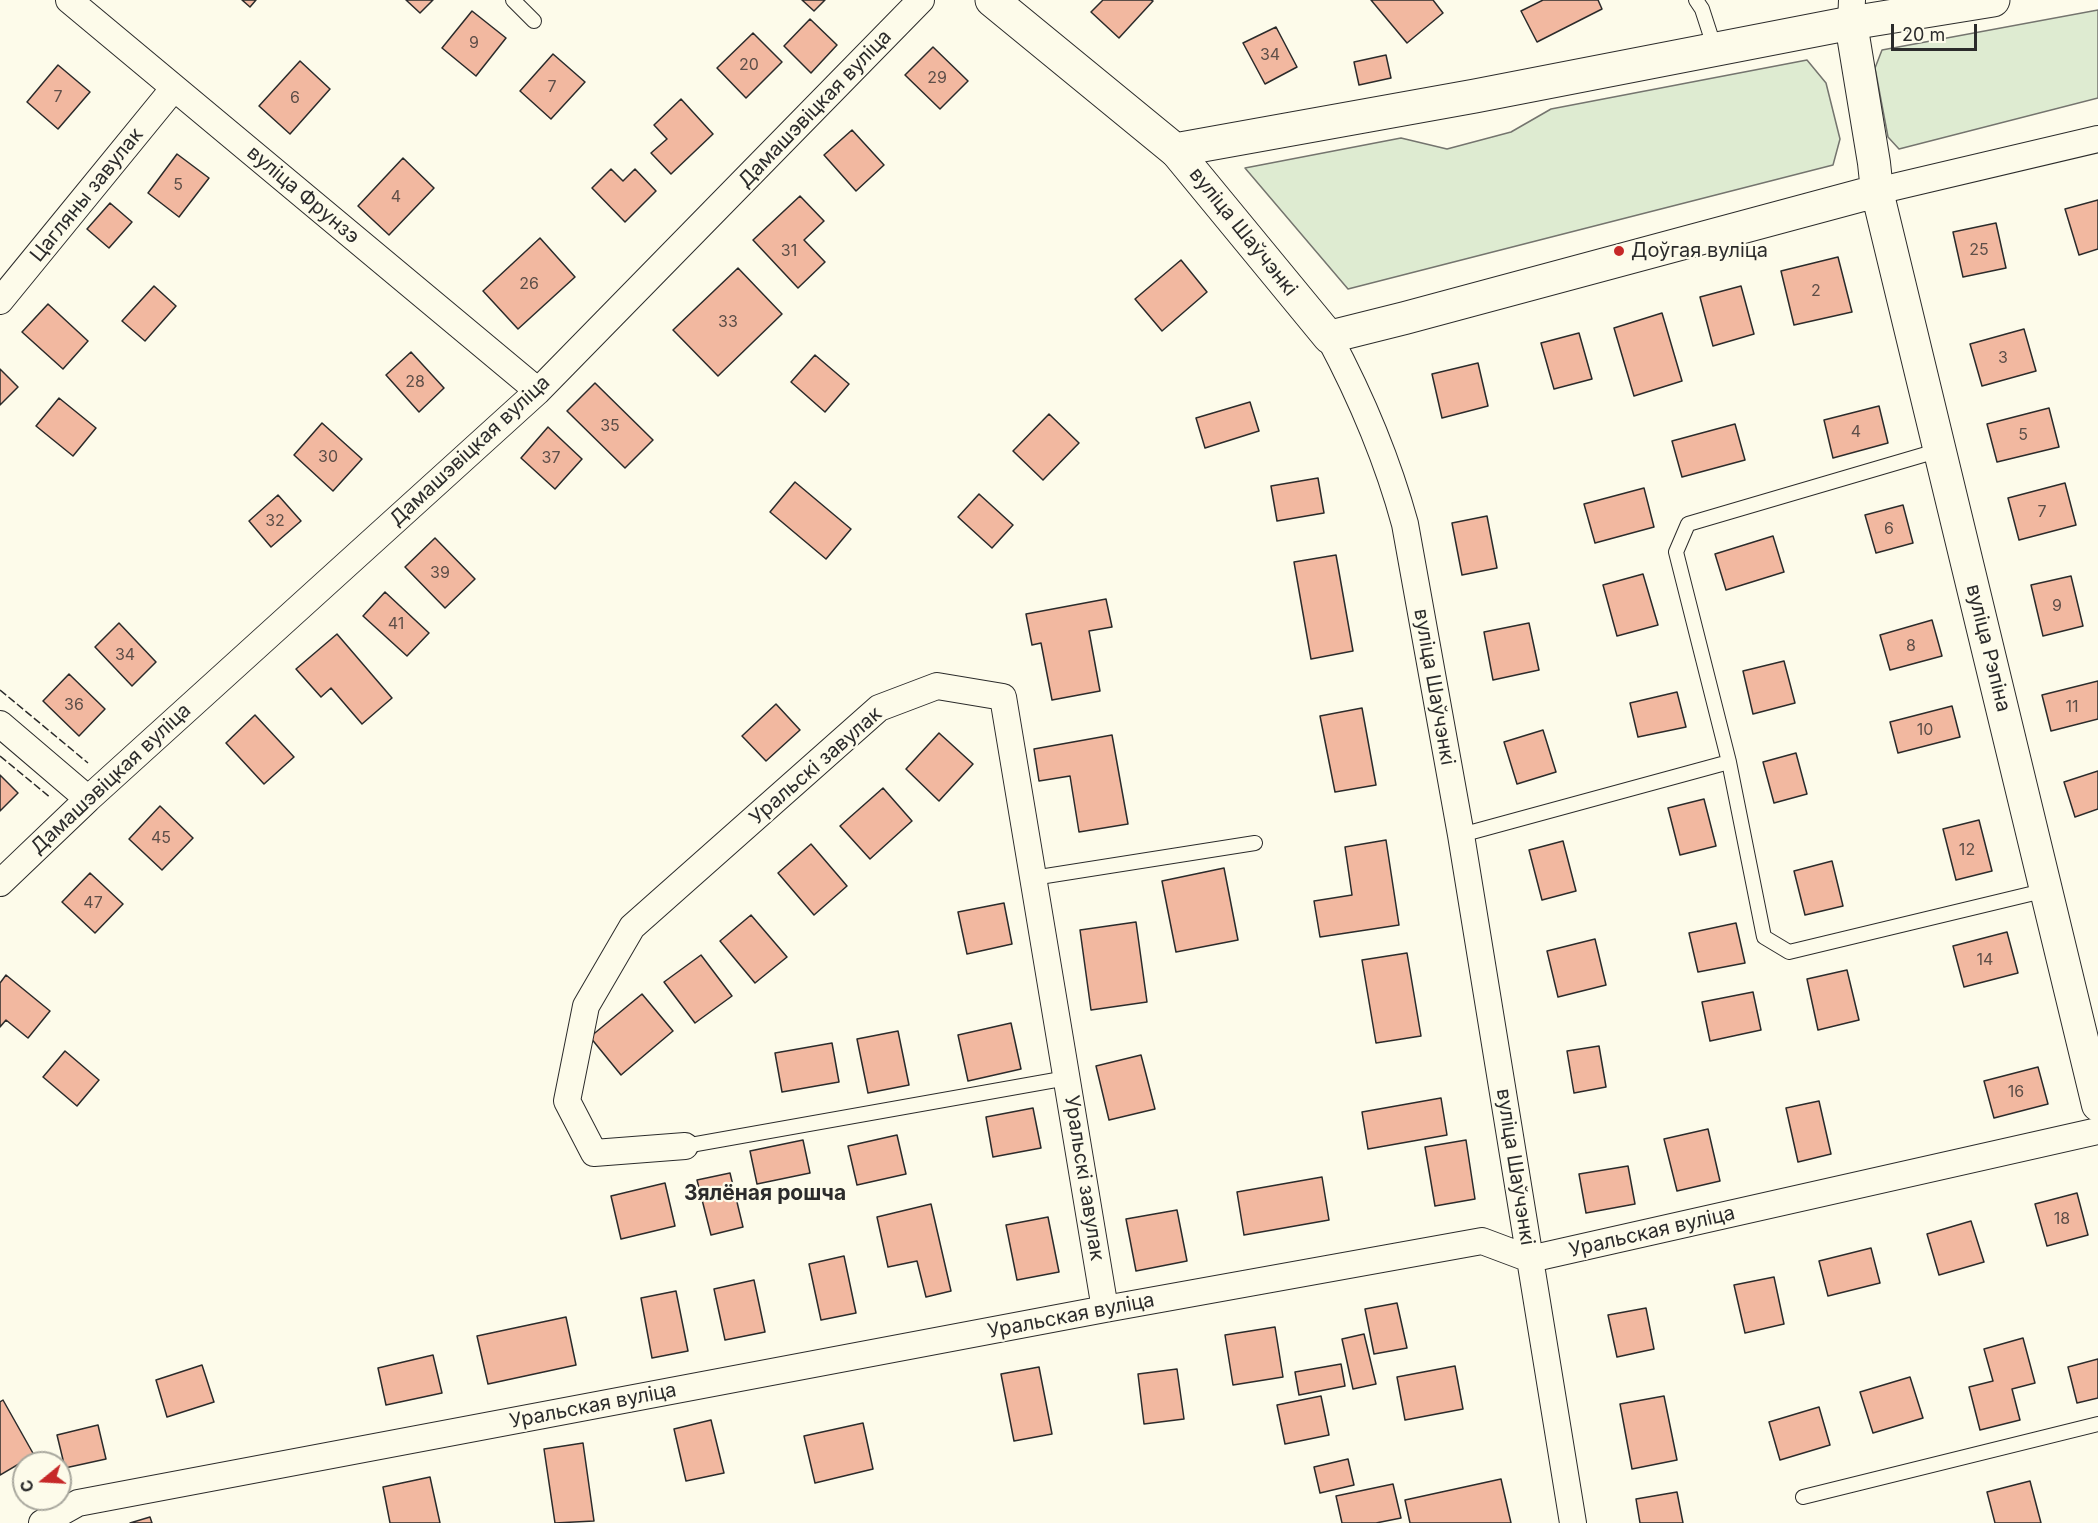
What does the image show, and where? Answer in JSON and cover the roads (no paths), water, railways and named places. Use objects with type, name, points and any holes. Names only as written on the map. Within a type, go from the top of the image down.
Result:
[{"type":"main road","name":"вуліца Шаўчэнкі","points":[[992,0],[1175,150]]},
{"type":"main road","points":[[1175,150],[1475,96],[1715,49],[1852,11],[1993,0]]},
{"type":"street","name":"вуліца Фрунзэ","points":[[69,0],[538,391]]},
{"type":"street","name":"Дамашэвіцкая вуліца","points":[[0,883],[88,799],[538,391],[921,0]]},
{"type":"street","points":[[1852,11],[1877,191]]},
{"type":"street","name":"Цагляны завулак","points":[[0,301],[174,88]]},
{"type":"street","points":[[1329,337],[1877,191],[2098,140]]},
{"type":"street","name":"вуліца Шаўчэнкі","points":[[1175,150],[1329,337],[1356,387],[1392,478],[1405,524],[1461,835],[1573,1523]]},
{"type":"street","name":"вуліца Рэпіна","points":[[1877,191],[2098,1105]]},
{"type":"street","name":"Уральскі завулак","points":[[686,1146],[594,1153],[567,1101],[586,1006],[632,927],[879,708],[937,686],[1003,697],[1105,1310]]},
{"type":"street","points":[[0,724],[88,799]]},
{"type":"street","name":"Уральская вуліца","points":[[42,1523],[78,1503],[1482,1241],[1530,1259],[2098,1131]]},
{"type":"lane","points":[[513,0],[534,21]]},
{"type":"lane","points":[[1696,0],[1702,9],[1715,49]]},
{"type":"lane","points":[[1940,450],[1688,524],[1676,552],[1729,762],[1764,937],[1789,952],[2047,890]]},
{"type":"lane","points":[[1461,835],[1729,762]]},
{"type":"lane","points":[[1033,878],[1255,843]]},
{"type":"lane","points":[[686,1146],[1067,1078]]},
{"type":"lane","points":[[1803,1497],[2098,1424]]},
{"type":"place","name":"Доўгая вуліца","points":[[1619,251]]},
{"type":"district","name":"Зялёная рошча","points":[[765,1194]]}]
